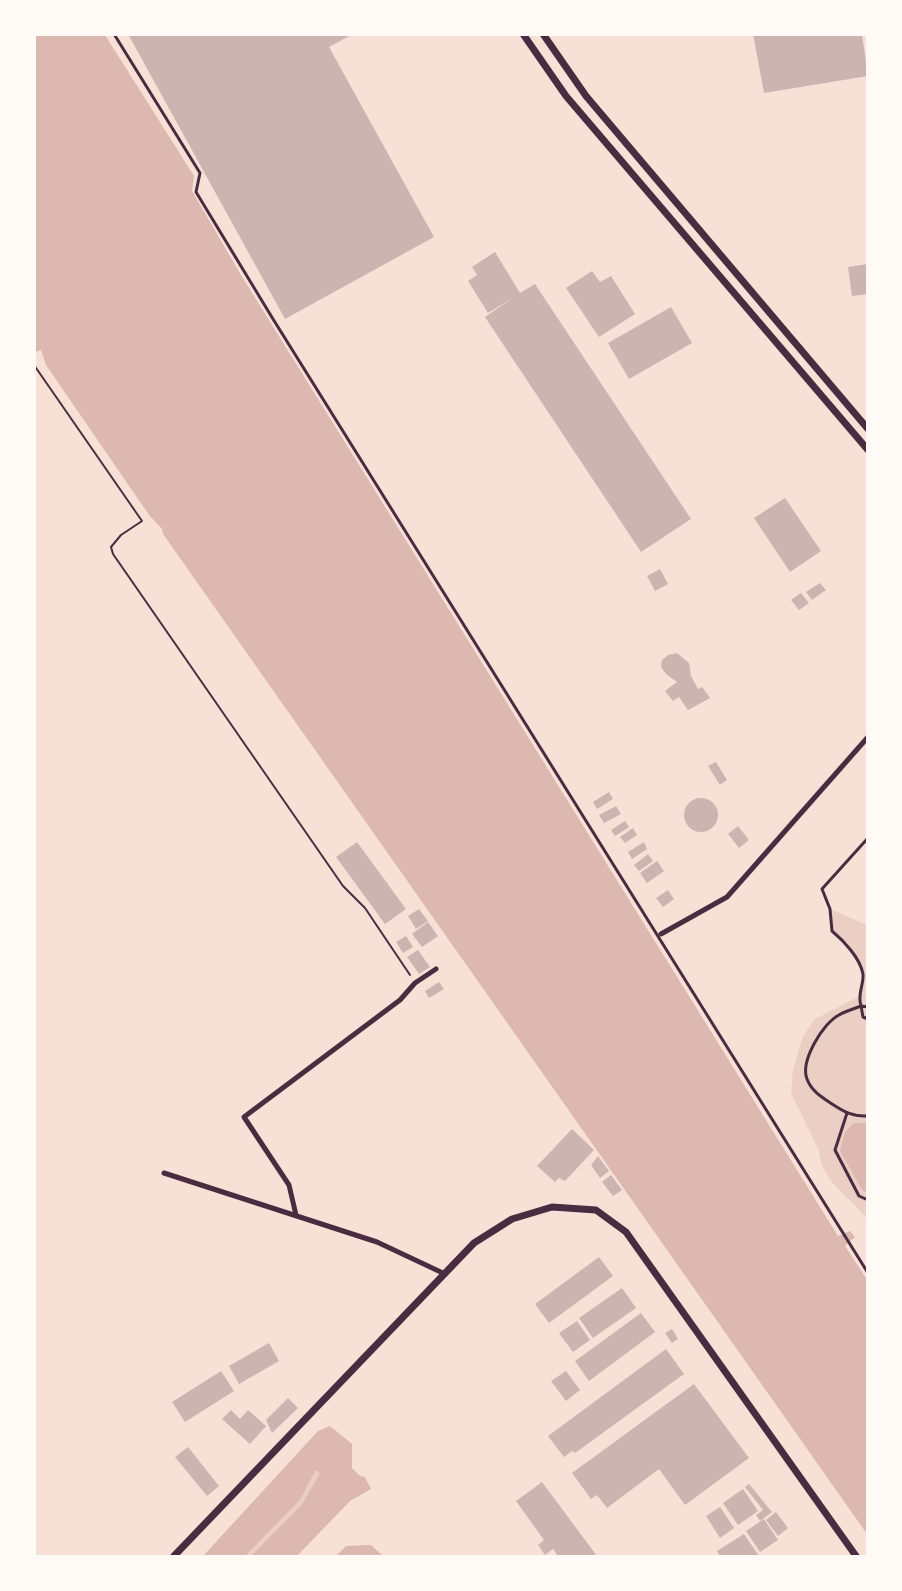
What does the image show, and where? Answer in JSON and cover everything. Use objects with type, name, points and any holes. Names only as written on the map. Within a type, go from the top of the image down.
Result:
[{"type":"street","points":[[523,34],[566,96],[867,450]]},
{"type":"street","points":[[543,34],[593,104],[867,429]]},
{"type":"street","points":[[661,934],[727,897],[867,737]]},
{"type":"street","points":[[296,1215],[289,1185],[244,1117],[400,1000],[415,983],[436,969]]},
{"type":"street","points":[[164,1173],[377,1242],[445,1274]]},
{"type":"street","points":[[174,1557],[474,1243],[512,1219],[552,1207],[596,1210],[626,1232],[856,1557]]},
{"type":"lane","points":[[114,34],[200,173],[196,192],[273,320],[867,1273]]},
{"type":"lane","points":[[867,838],[822,889],[830,909],[832,931],[847,944],[865,974],[858,998],[863,1017],[867,1019]]},
{"type":"lane","points":[[867,1007],[861,1006],[836,1015],[816,1038],[807,1063],[806,1077],[815,1092],[853,1117],[867,1116]]},
{"type":"lane","points":[[847,1113],[835,1150],[859,1196],[867,1200]]},
{"type":"path","points":[[34,365],[142,521],[121,535],[111,547],[113,554],[343,886],[365,908],[415,983]]},
{"type":"shaded area","points":[[35,35],[105,35],[194,176],[192,191],[241,275],[838,1236],[850,1231],[855,1237],[845,1246],[868,1281],[867,1534],[163,534],[162,529],[149,515],[46,365],[41,350],[35,352]]},
{"type":"shaded area","points":[[830,909],[867,925],[867,1219],[825,1172],[819,1151],[791,1093],[793,1069],[803,1036],[815,1019],[858,997],[863,973],[847,944],[832,931]]},
{"type":"shaded area","points":[[854,1123],[867,1123],[867,1193],[862,1190],[840,1151],[845,1132]]},
{"type":"shaded area","points":[[330,1426],[352,1444],[352,1468],[360,1476],[365,1477],[371,1489],[350,1501],[297,1556],[251,1556],[302,1504],[320,1473],[316,1470],[300,1500],[245,1556],[203,1556],[318,1431]]},
{"type":"shaded area","points":[[316,1470],[321,1472],[302,1504],[251,1556],[244,1556],[300,1500]]},
{"type":"shaded area","points":[[371,1545],[383,1556],[336,1556],[346,1546]]},
{"type":"building","points":[[128,34],[353,34],[329,47],[434,237],[285,319]]},
{"type":"building","points":[[753,34],[862,34],[868,76],[764,93]]},
{"type":"building","points":[[495,252],[520,293],[535,284],[691,519],[641,552],[485,317],[514,297],[488,313],[468,281],[477,275],[472,267]]},
{"type":"building","points":[[868,264],[868,294],[852,296],[848,267]]},
{"type":"building","points":[[592,271],[600,282],[611,276],[635,314],[599,337],[566,288]]},
{"type":"building","points":[[671,307],[692,343],[629,379],[608,343]]},
{"type":"building","points":[[785,498],[821,551],[790,572],[754,518]]},
{"type":"building","points":[[660,569],[668,584],[655,591],[647,576]]},
{"type":"building","points":[[820,583],[826,590],[812,600],[806,592]]},
{"type":"building","points":[[801,593],[809,603],[799,610],[791,600]]},
{"type":"building","points":[[677,653],[689,663],[691,676],[698,689],[702,687],[710,698],[688,710],[679,697],[673,701],[665,691],[677,682],[661,667],[662,660],[668,655]]},
{"type":"building","points":[[716,762],[727,780],[720,785],[708,766]]},
{"type":"building","points":[[609,792],[613,799],[597,809],[593,802]]},
{"type":"building","points":[[701,798],[713,803],[718,815],[713,827],[701,832],[689,827],[684,815],[689,803]]},
{"type":"building","points":[[616,806],[621,814],[604,823],[599,815]]},
{"type":"building","points":[[625,821],[629,827],[615,836],[611,830]]},
{"type":"building","points":[[738,826],[749,840],[739,848],[728,834]]},
{"type":"building","points":[[633,828],[637,835],[625,843],[620,837]]},
{"type":"building","points":[[357,842],[406,909],[385,924],[336,857]]},
{"type":"building","points":[[644,842],[647,849],[632,859],[628,852]]},
{"type":"building","points":[[648,854],[653,861],[639,871],[634,865]]},
{"type":"building","points":[[657,861],[664,871],[647,883],[640,873]]},
{"type":"building","points":[[668,890],[674,899],[663,907],[656,898]]},
{"type":"building","points":[[419,909],[428,921],[416,929],[408,916]]},
{"type":"building","points":[[428,922],[438,936],[422,947],[412,934]]},
{"type":"building","points":[[406,936],[413,947],[403,953],[396,942]]},
{"type":"building","points":[[418,950],[430,967],[419,974],[407,957]]},
{"type":"building","points":[[439,982],[444,989],[429,998],[425,991]]},
{"type":"building","points":[[572,1129],[594,1150],[565,1181],[559,1178],[555,1182],[537,1166]]},
{"type":"building","points":[[598,1156],[609,1171],[600,1178],[591,1165]]},
{"type":"building","points":[[611,1175],[622,1190],[613,1196],[602,1182]]},
{"type":"building","points":[[599,1257],[613,1276],[549,1323],[535,1304]]},
{"type":"building","points":[[622,1288],[636,1308],[593,1338],[579,1318]]},
{"type":"building","points":[[641,1313],[655,1332],[589,1381],[575,1361]]},
{"type":"building","points":[[577,1321],[590,1340],[573,1352],[559,1333]]},
{"type":"building","points":[[672,1329],[678,1339],[672,1343],[665,1333]]},
{"type":"building","points":[[269,1343],[279,1361],[239,1384],[229,1366]]},
{"type":"building","points":[[666,1349],[684,1374],[575,1453],[572,1451],[564,1457],[548,1436]]},
{"type":"building","points":[[221,1371],[234,1391],[185,1422],[172,1402]]},
{"type":"building","points":[[566,1371],[580,1390],[566,1401],[551,1381]]},
{"type":"building","points":[[694,1384],[749,1458],[685,1505],[659,1469],[607,1508],[597,1495],[591,1499],[572,1473]]},
{"type":"building","points":[[288,1398],[298,1408],[272,1433],[266,1420]]},
{"type":"building","points":[[231,1410],[240,1419],[248,1410],[266,1426],[250,1444],[222,1419]]},
{"type":"building","points":[[188,1447],[219,1486],[207,1496],[175,1457]]},
{"type":"building","points":[[542,1482],[597,1556],[558,1556],[553,1549],[545,1555],[538,1545],[544,1540],[516,1501]]},
{"type":"building","points":[[749,1484],[772,1512],[760,1521],[756,1515],[763,1510],[745,1487]]},
{"type":"building","points":[[743,1489],[758,1511],[738,1525],[723,1503]]},
{"type":"building","points":[[720,1507],[734,1528],[720,1538],[706,1516]]},
{"type":"building","points":[[776,1512],[788,1528],[778,1536],[766,1520]]},
{"type":"building","points":[[764,1519],[778,1540],[760,1552],[746,1531]]},
{"type":"building","points":[[744,1534],[759,1556],[720,1556],[717,1551]]}]
